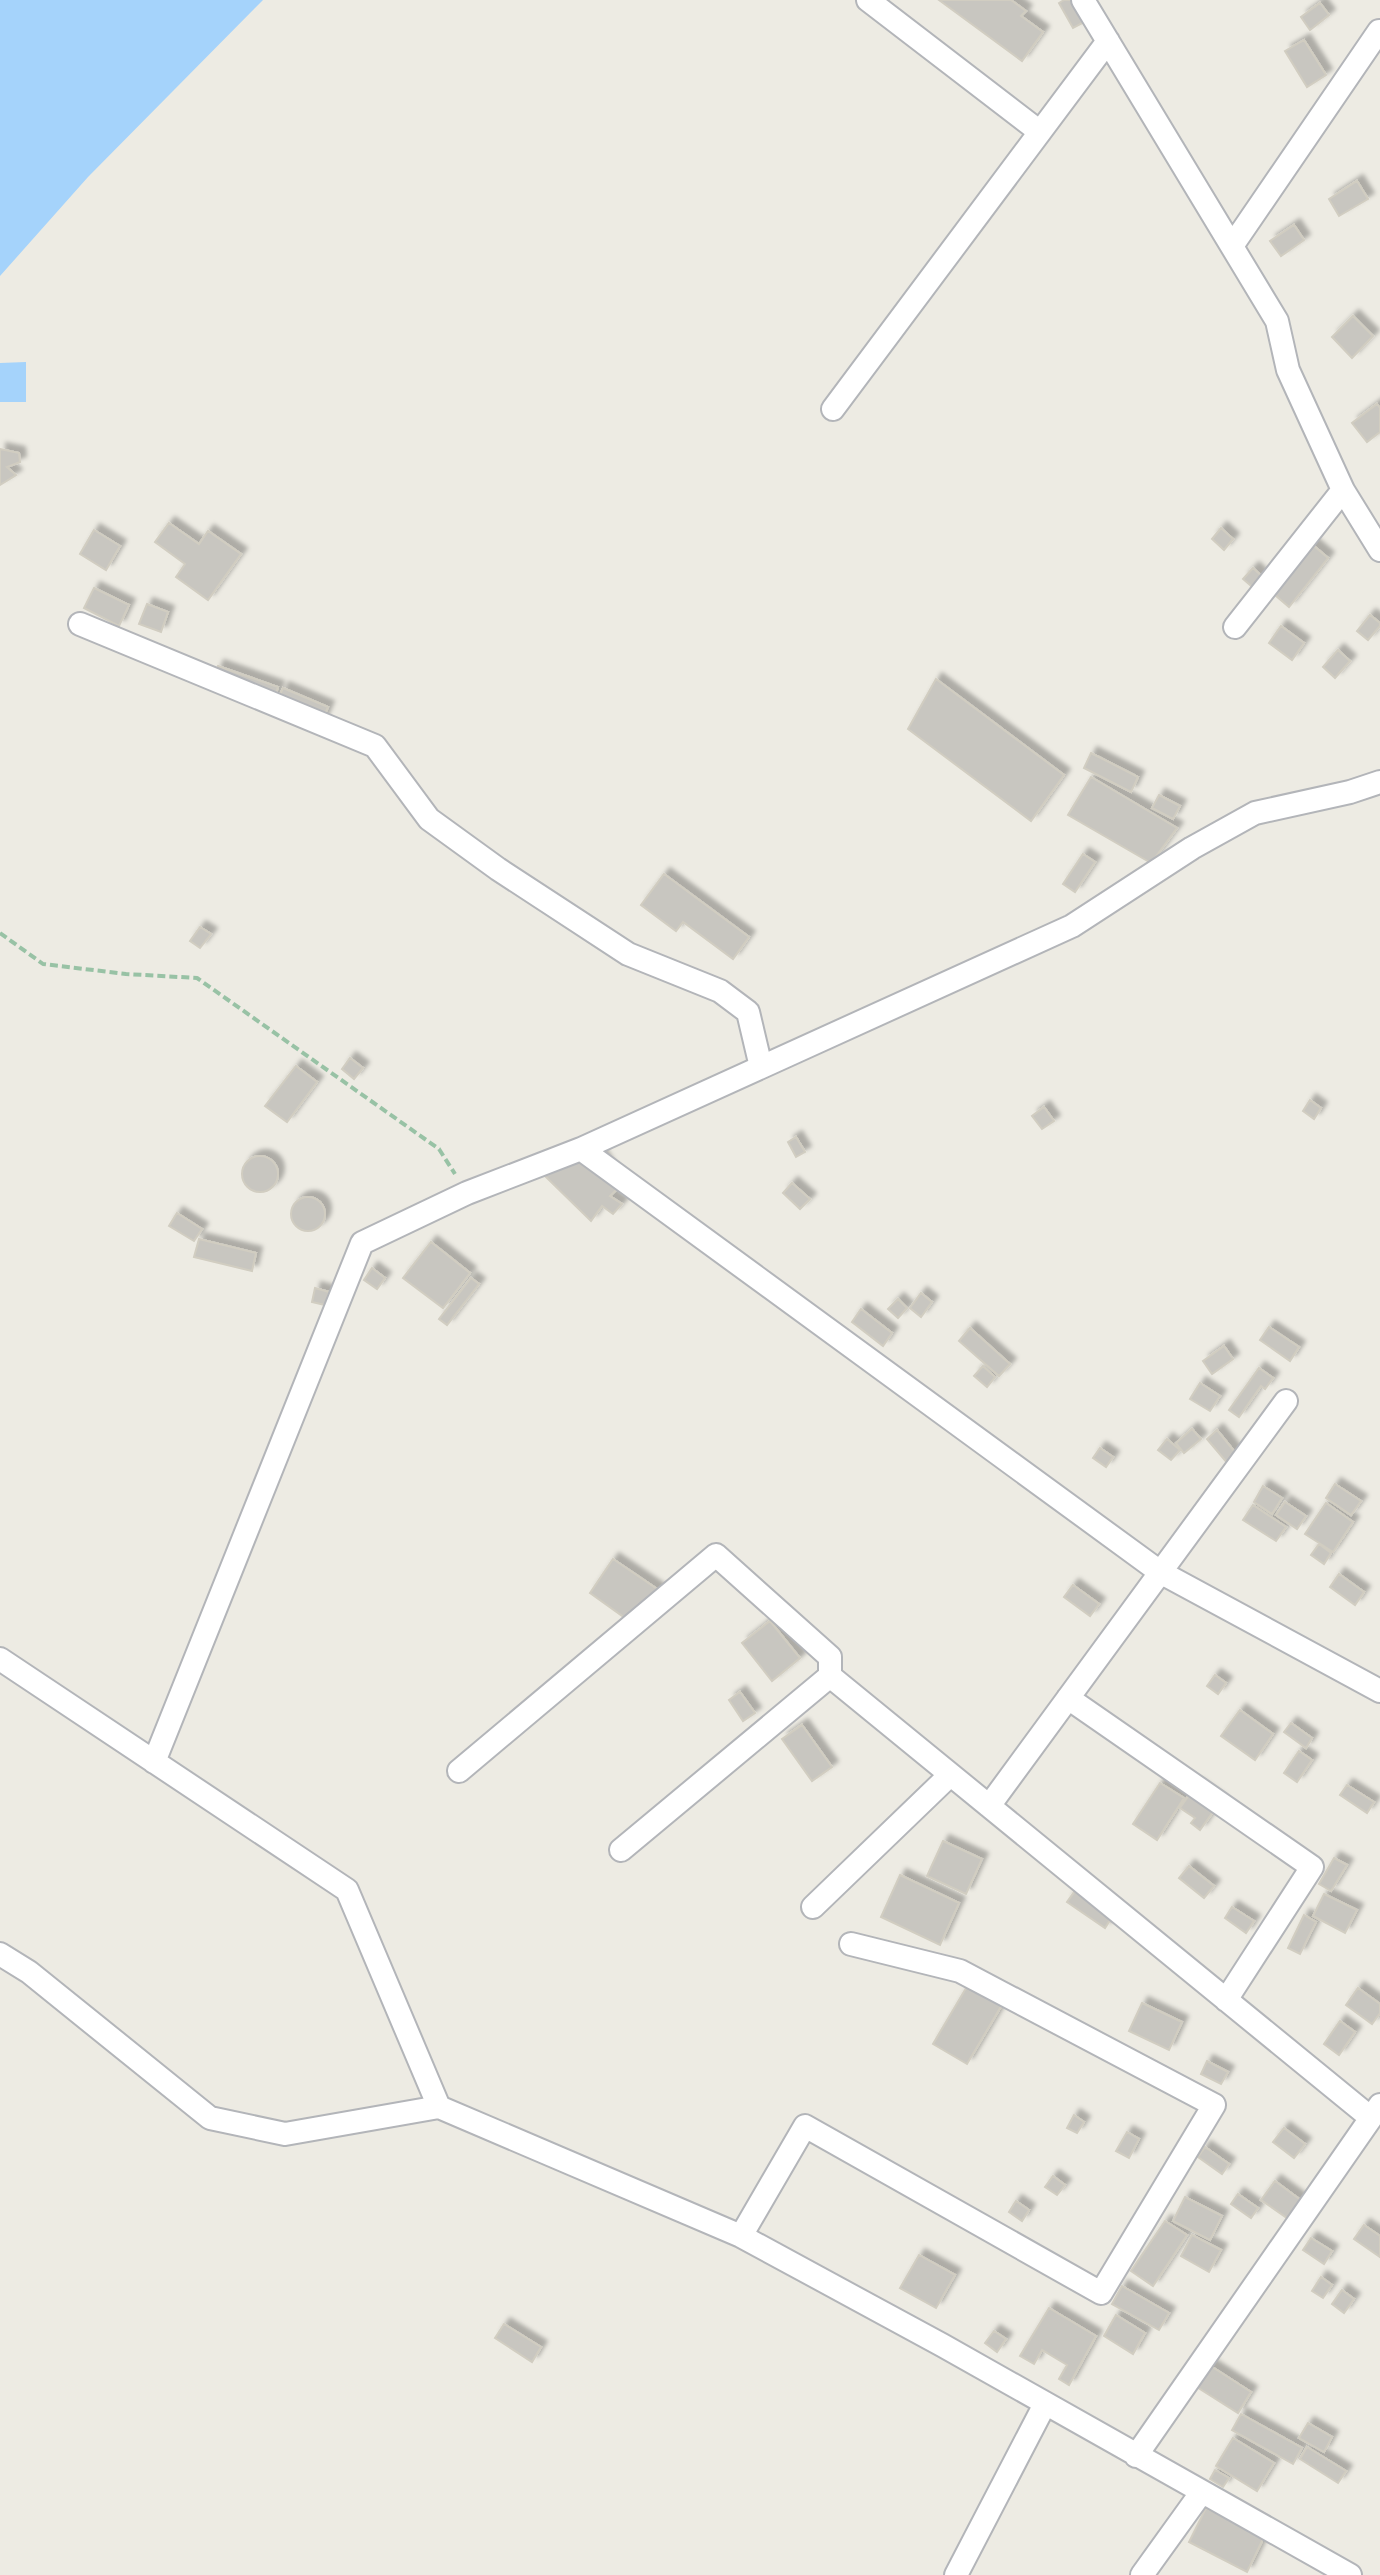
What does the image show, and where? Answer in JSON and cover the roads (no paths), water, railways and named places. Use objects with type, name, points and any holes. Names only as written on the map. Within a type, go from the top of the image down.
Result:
[{"type":"street","points":[[868,0],[1040,132]]},
{"type":"street","points":[[1083,0],[1277,321],[1288,370],[1343,490],[1380,550]]},
{"type":"street","points":[[1232,246],[1379,31]]},
{"type":"street","points":[[833,409],[1108,41]]},
{"type":"street","points":[[1235,627],[1343,490]]},
{"type":"street","points":[[80,624],[375,746],[429,819],[498,869],[628,954],[720,991],[748,1012],[761,1067]]},
{"type":"street","points":[[154,1762],[362,1243],[467,1193],[581,1149],[1072,926],[1192,848],[1255,813],[1350,792],[1380,782]]},
{"type":"street","points":[[581,1149],[1160,1572],[1380,1691]]},
{"type":"street","points":[[989,1806],[1286,1401]]},
{"type":"street","points":[[459,1771],[716,1555],[830,1657],[830,1676]]},
{"type":"street","points":[[0,1659],[347,1890],[439,2107]]},
{"type":"street","points":[[830,1676],[1226,2000],[1375,2112],[1136,2456]]},
{"type":"street","points":[[621,1850],[830,1676]]},
{"type":"street","points":[[1068,1698],[1312,1867],[1226,2000]]},
{"type":"street","points":[[813,1907],[950,1775]]},
{"type":"street","points":[[741,2236],[805,2126],[1101,2293],[1214,2105],[960,1971],[851,1944]]},
{"type":"street","points":[[0,1954],[29,1972],[210,2118],[285,2134],[439,2107],[741,2236],[1350,2575]]},
{"type":"street","points":[[956,2575],[1045,2404]]},
{"type":"street","points":[[1142,2575],[1201,2493]]},
{"type":"water","points":[[0,0],[263,0],[88,177],[0,276]]},
{"type":"water","points":[[26,362],[26,402],[0,402],[0,363]]}]
